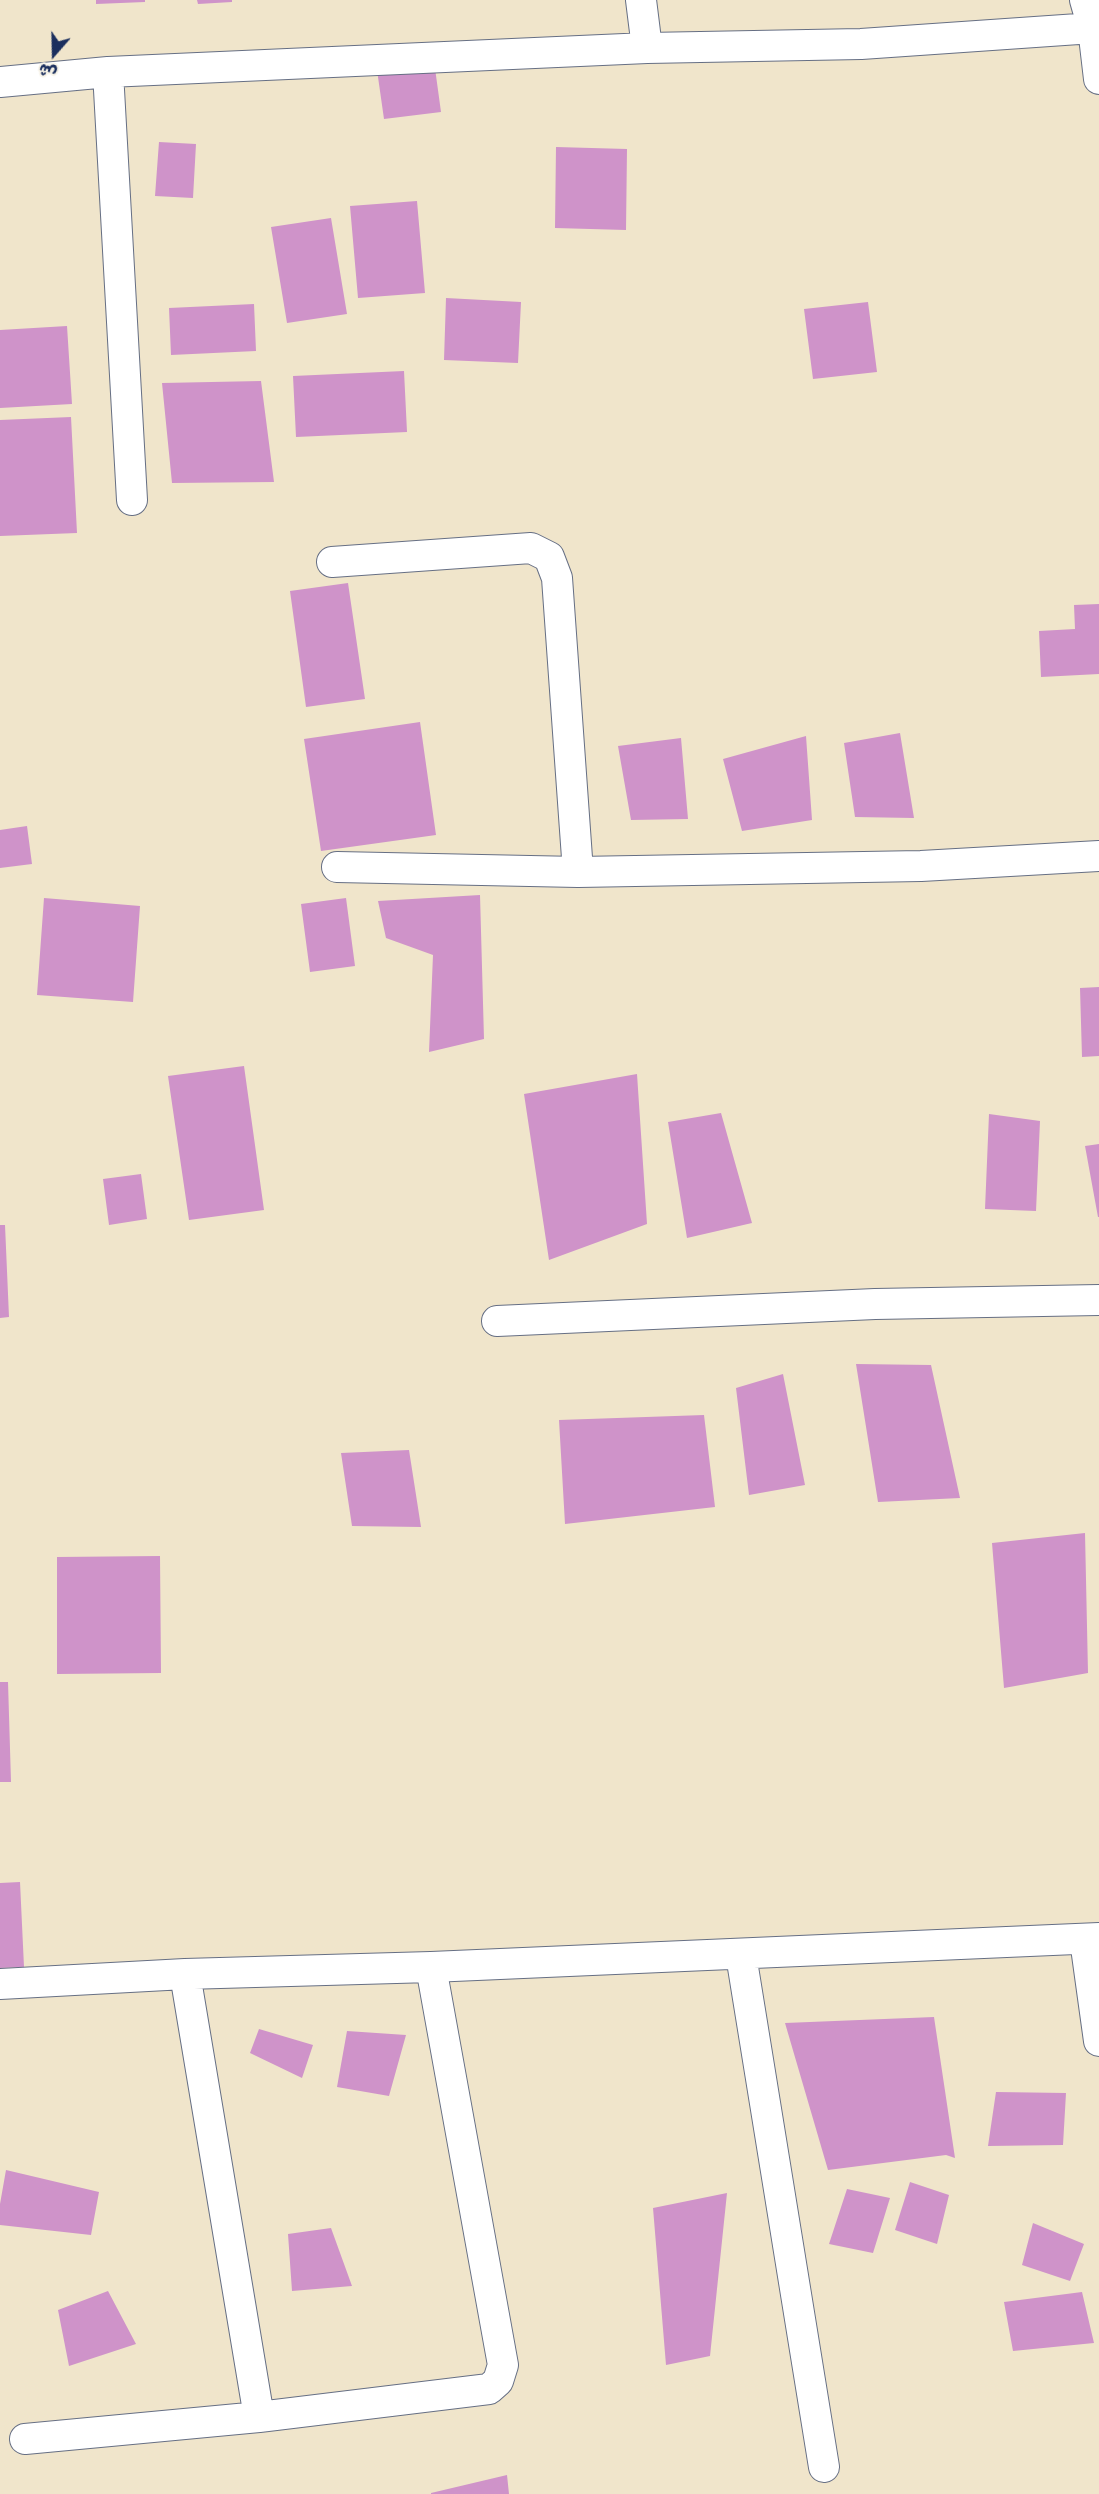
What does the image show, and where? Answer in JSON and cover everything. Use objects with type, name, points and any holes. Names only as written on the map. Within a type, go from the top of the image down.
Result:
[{"type":"street","points":[[641,0],[647,48]]},
{"type":"street","points":[[1085,0],[1093,28],[1099,79]]},
{"type":"street","points":[[0,82],[108,72],[647,48],[861,44],[1093,28]]},
{"type":"street","points":[[108,72],[132,500]]},
{"type":"street","points":[[332,562],[531,548],[549,557],[557,578],[579,872]]},
{"type":"street","points":[[337,867],[579,872],[921,866],[1099,856]]},
{"type":"street","points":[[497,1321],[875,1304],[1099,1300]]},
{"type":"street","points":[[0,1984],[185,1974],[431,1967],[1092,1939],[1099,2041]]},
{"type":"street","points":[[741,1955],[825,2467]]},
{"type":"street","points":[[25,2439],[259,2416],[489,2389],[498,2381],[503,2365],[431,1967]]},
{"type":"street","points":[[185,1974],[259,2416]]},
{"type":"building","points":[[96,0],[145,0],[145,2],[96,4]]},
{"type":"building","points":[[197,0],[232,0],[232,2],[198,4]]},
{"type":"building","points":[[434,61],[441,112],[384,119],[377,70]]},
{"type":"building","points":[[159,142],[196,144],[193,198],[155,196]]},
{"type":"building","points":[[556,147],[627,149],[626,230],[555,228]]},
{"type":"building","points":[[417,201],[425,293],[358,298],[350,206]]},
{"type":"building","points":[[331,218],[347,314],[287,323],[271,227]]},
{"type":"building","points":[[446,298],[521,302],[518,363],[444,360]]},
{"type":"building","points":[[868,302],[877,372],[813,379],[804,309]]},
{"type":"building","points":[[254,304],[256,351],[171,355],[169,308]]},
{"type":"building","points":[[67,326],[72,404],[0,408],[0,330]]},
{"type":"building","points":[[404,371],[407,432],[296,437],[293,376]]},
{"type":"building","points":[[261,381],[274,482],[172,483],[162,383]]},
{"type":"building","points":[[71,417],[77,533],[0,536],[0,420]]},
{"type":"building","points":[[348,583],[365,699],[306,707],[290,591]]},
{"type":"building","points":[[1099,604],[1099,674],[1041,677],[1039,631],[1075,629],[1074,605]]},
{"type":"building","points":[[420,722],[436,835],[321,851],[304,739]]},
{"type":"building","points":[[900,733],[914,818],[855,817],[844,743]]},
{"type":"building","points":[[806,736],[812,820],[742,831],[723,759]]},
{"type":"building","points":[[681,738],[688,819],[631,820],[618,746]]},
{"type":"building","points":[[27,826],[32,864],[0,868],[0,830]]},
{"type":"building","points":[[480,895],[484,1039],[429,1052],[433,955],[386,938],[378,901]]},
{"type":"building","points":[[44,898],[140,906],[133,1002],[37,995]]},
{"type":"building","points":[[346,898],[355,966],[310,972],[301,904]]},
{"type":"building","points":[[1099,987],[1099,1056],[1082,1057],[1080,988]]},
{"type":"building","points":[[244,1066],[264,1210],[189,1220],[168,1076]]},
{"type":"building","points":[[637,1074],[647,1224],[549,1260],[524,1094]]},
{"type":"building","points":[[721,1113],[752,1223],[687,1238],[668,1122]]},
{"type":"building","points":[[989,1114],[1040,1121],[1036,1211],[985,1209]]},
{"type":"building","points":[[1099,1144],[1099,1217],[1098,1217],[1085,1146]]},
{"type":"building","points":[[141,1174],[147,1219],[109,1225],[103,1179]]},
{"type":"building","points":[[0,1225],[5,1225],[9,1317],[0,1318]]},
{"type":"building","points":[[856,1364],[931,1365],[960,1498],[878,1502]]},
{"type":"building","points":[[783,1374],[805,1485],[749,1495],[736,1388]]},
{"type":"building","points":[[704,1415],[715,1507],[565,1524],[559,1420]]},
{"type":"building","points":[[409,1450],[421,1527],[352,1526],[341,1453]]},
{"type":"building","points":[[1085,1533],[1088,1673],[1004,1688],[992,1543]]},
{"type":"building","points":[[160,1556],[161,1673],[57,1674],[57,1557]]},
{"type":"building","points":[[0,1682],[8,1682],[11,1782],[0,1782]]},
{"type":"building","points":[[20,1882],[24,1967],[0,1968],[0,1883]]},
{"type":"building","points":[[934,2017],[955,2158],[946,2155],[828,2170],[785,2023]]},
{"type":"building","points":[[259,2029],[313,2045],[302,2078],[250,2053]]},
{"type":"building","points":[[347,2031],[406,2035],[389,2096],[337,2087]]},
{"type":"building","points":[[996,2092],[1066,2093],[1063,2145],[988,2146]]},
{"type":"building","points":[[6,2170],[99,2192],[91,2235],[0,2225],[0,2204]]},
{"type":"building","points":[[910,2182],[949,2195],[937,2244],[895,2230]]},
{"type":"building","points":[[847,2189],[890,2198],[873,2253],[829,2244]]},
{"type":"building","points":[[727,2193],[710,2356],[666,2365],[653,2208]]},
{"type":"building","points":[[1033,2223],[1084,2244],[1070,2281],[1022,2265]]},
{"type":"building","points":[[331,2228],[352,2286],[292,2291],[288,2234]]},
{"type":"building","points":[[108,2291],[136,2344],[69,2366],[58,2310]]},
{"type":"building","points":[[1082,2292],[1094,2343],[1013,2351],[1004,2302]]},
{"type":"building","points":[[507,2475],[509,2494],[431,2494],[431,2493]]}]
